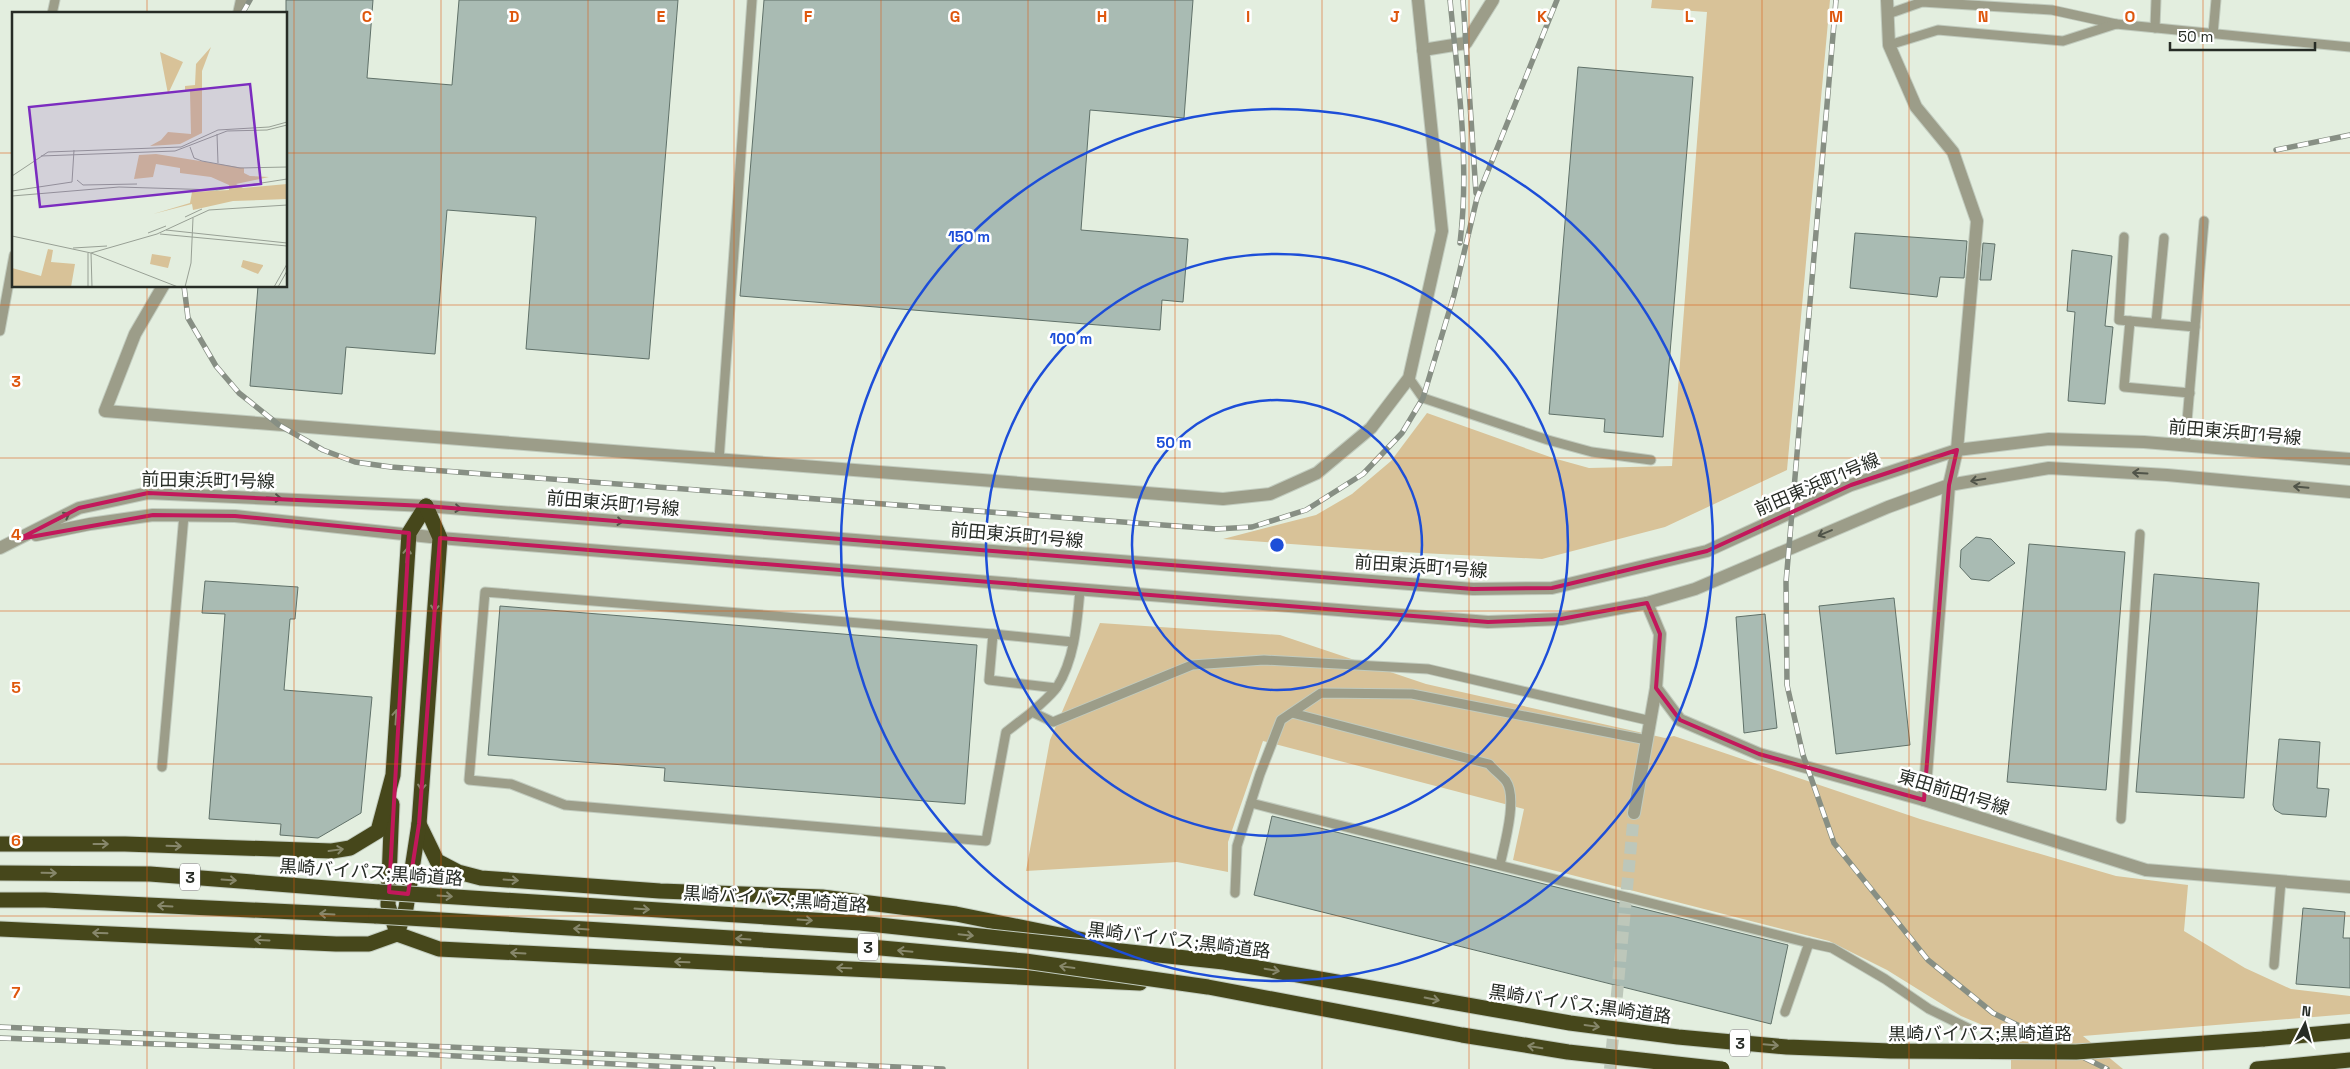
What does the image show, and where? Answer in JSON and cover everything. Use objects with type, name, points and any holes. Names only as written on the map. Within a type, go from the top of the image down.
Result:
[{"type":"highway","points":[[396,934],[388,905],[393,775],[408,533],[426,506]]},
{"type":"highway","points":[[396,934],[406,908],[419,824],[440,538],[426,506]]},
{"type":"highway","points":[[0,844],[125,844],[309,852],[350,848],[378,831],[393,775]]},
{"type":"highway","points":[[419,824],[438,861],[458,872],[481,878],[660,892],[822,897],[956,914],[1086,941],[1224,962]]},
{"type":"highway","name":"黒崎バイパス;黒崎道路","points":[[0,873],[150,874],[850,923],[1224,962],[1570,1023],[1678,1037],[1786,1047],[1899,1051],[2076,1052],[2350,1031]]},
{"type":"highway","name":"3","points":[[0,900],[46,900],[376,916],[859,946],[1025,961],[1208,987],[1462,1035],[1559,1051],[1722,1069]]},
{"type":"highway","points":[[0,930],[369,944],[396,934],[439,949],[1208,987]]},
{"type":"highway","points":[[2261,1069],[2350,1060]]},
{"type":"street","points":[[162,288],[135,334],[105,411],[1223,499],[1270,494],[1317,473],[1371,428],[1409,378],[1442,232],[1418,0]]},
{"type":"street","points":[[1423,50],[1466,43],[1493,0]]},
{"type":"street","points":[[1887,0],[1889,45],[1916,107],[1953,152],[1977,221],[1958,450],[1949,485],[1924,800]]},
{"type":"street","name":"前田東浜町1号線","points":[[19,539],[78,508],[148,493],[426,506],[1473,589],[1552,588],[1707,551],[1851,485],[1958,450],[2049,439],[2185,445],[2350,459]]},
{"type":"street","name":"前田東浜町1号線","points":[[19,539],[90,524],[153,515],[235,516],[408,533],[440,538],[1488,622],[1561,619],[1647,603],[1695,589],[1888,507],[1949,485],[2049,468],[2167,475],[2350,492]]},
{"type":"street","points":[[0,548],[19,539]]},
{"type":"street","points":[[1634,813],[1656,688],[1660,634],[1647,603]]},
{"type":"street","name":"東田前田1号線","points":[[1656,688],[1680,720],[1759,754],[1924,800],[2146,870],[2350,887]]},
{"type":"lane","points":[[719,460],[752,0]]},
{"type":"lane","points":[[2155,28],[2156,0]]},
{"type":"lane","points":[[2214,34],[2216,0]]},
{"type":"lane","points":[[1888,14],[1922,2],[2052,10],[2116,24],[2350,47]]},
{"type":"lane","points":[[1889,45],[1938,30],[2063,41],[2116,24]]},
{"type":"lane","points":[[2185,445],[2204,221]]},
{"type":"lane","points":[[2124,237],[2119,320],[2195,327]]},
{"type":"lane","points":[[2156,323],[2164,238]]},
{"type":"lane","points":[[0,332],[12,266]]},
{"type":"lane","points":[[2130,321],[2124,386],[2190,393]]},
{"type":"lane","points":[[1409,378],[1423,398],[1548,440],[1592,452],[1651,460]]},
{"type":"lane","points":[[162,767],[184,515]]},
{"type":"lane","points":[[2121,819],[2140,534]]},
{"type":"lane","points":[[1073,642],[485,592],[469,780],[510,784],[565,805],[986,841],[1006,732],[1032,712],[1056,688],[1070,658],[1073,642],[1080,590]]},
{"type":"lane","points":[[993,634],[989,680],[1056,688]]},
{"type":"lane","points":[[1032,712],[1053,722],[1192,665],[1264,660],[1428,669],[1650,721]]},
{"type":"lane","points":[[1235,893],[1237,846],[1281,720],[1321,693],[1412,694],[1647,740]]},
{"type":"lane","points":[[1292,712],[1489,764],[1507,782],[1510,801],[1510,823],[1500,866]]},
{"type":"lane","points":[[1251,803],[1832,948],[1885,979],[1929,1009],[1972,1030]]},
{"type":"lane","points":[[2274,965],[2281,881]]},
{"type":"lane","points":[[1785,1012],[1808,943]]},
{"type":"highlighted area","points":[[1957,450],[1949,485],[1924,800],[1759,754],[1680,720],[1656,688],[1660,634],[1647,603],[1561,619],[1488,622],[440,538],[419,824],[408,894],[389,892],[409,533],[235,516],[153,515],[19,539],[79,508],[148,493],[426,506],[1473,589],[1552,588],[1707,551],[1851,485]]},
{"type":"shaded area","points":[[1652,0],[1830,0],[1787,470],[1665,527],[1542,559],[1401,552],[1223,539],[1316,515],[1352,494],[1391,461],[1427,413],[1553,458],[1589,468],[1672,466],[1707,12],[1651,8]]},
{"type":"shaded area","points":[[1100,623],[1280,635],[1426,684],[1665,738],[1674,736],[1920,819],[2116,876],[2188,885],[2184,931],[2245,968],[2291,989],[2350,996],[2350,1014],[2083,1036],[2123,1069],[2011,1069],[2011,1037],[1961,1016],[1887,970],[1829,941],[1513,860],[1524,809],[1263,741],[1228,842],[1228,872],[1177,862],[1026,871],[1050,740]]},
{"type":"building","points":[[286,0],[373,0],[367,78],[452,85],[459,0],[678,0],[649,359],[526,349],[536,217],[447,210],[435,354],[346,347],[342,394],[250,386],[258,288],[288,288],[288,12],[286,12]]},
{"type":"building","points":[[764,0],[1193,0],[1184,118],[1090,110],[1081,230],[1188,239],[1183,302],[1162,300],[1160,330],[740,296]]},
{"type":"building","points":[[1578,67],[1693,77],[1663,437],[1604,432],[1605,419],[1549,414]]},
{"type":"building","points":[[1855,233],[1967,241],[1964,278],[1940,277],[1937,297],[1850,288]]},
{"type":"building","points":[[1983,243],[1995,244],[1991,280],[1980,280]]},
{"type":"building","points":[[2072,250],[2112,256],[2105,326],[2113,327],[2105,404],[2068,401],[2075,312],[2067,311]]},
{"type":"building","points":[[1976,537],[1991,539],[2015,563],[1989,581],[1971,579],[1960,567],[1961,550]]},
{"type":"building","points":[[2029,544],[2125,552],[2106,790],[2007,782]]},
{"type":"building","points":[[2154,574],[2259,583],[2244,798],[2136,792]]},
{"type":"building","points":[[205,581],[298,587],[295,619],[290,619],[284,690],[372,697],[361,813],[318,838],[280,835],[281,824],[209,819],[225,614],[202,613]]},
{"type":"building","points":[[1894,598],[1910,745],[1836,754],[1819,606]]},
{"type":"building","points":[[500,606],[977,645],[965,804],[664,781],[665,768],[488,755]]},
{"type":"building","points":[[1765,614],[1777,728],[1744,733],[1736,617]]},
{"type":"building","points":[[2279,739],[2320,742],[2317,788],[2329,789],[2326,817],[2282,814],[2275,810],[2273,805]]},
{"type":"building","points":[[1272,816],[1788,945],[1771,1024],[1254,895]]},
{"type":"building","points":[[2303,908],[2345,912],[2343,938],[2350,938],[2350,988],[2296,984]]},
{"type":"tunnel","points":[[1610,1069],[1634,813]]},
{"type":"railway","points":[[243,12],[250,0]]},
{"type":"railway","points":[[1450,0],[1462,121],[1464,182],[1460,243]]},
{"type":"railway","points":[[1463,0],[1476,193]]},
{"type":"railway","points":[[184,288],[188,318],[216,366],[239,393],[279,425],[323,450],[355,462],[391,467],[1216,529],[1252,527],[1306,510],[1363,474],[1402,433],[1423,398],[1454,295],[1477,198],[1557,0]]},
{"type":"railway","points":[[1836,0],[1786,582],[1787,685],[1803,755],[1834,843],[1928,960],[1993,1013],[2107,1069]]},
{"type":"railway","points":[[2276,150],[2350,135]]},
{"type":"railway","points":[[0,1027],[943,1069]]},
{"type":"railway","points":[[0,1038],[417,1054],[713,1069]]}]
